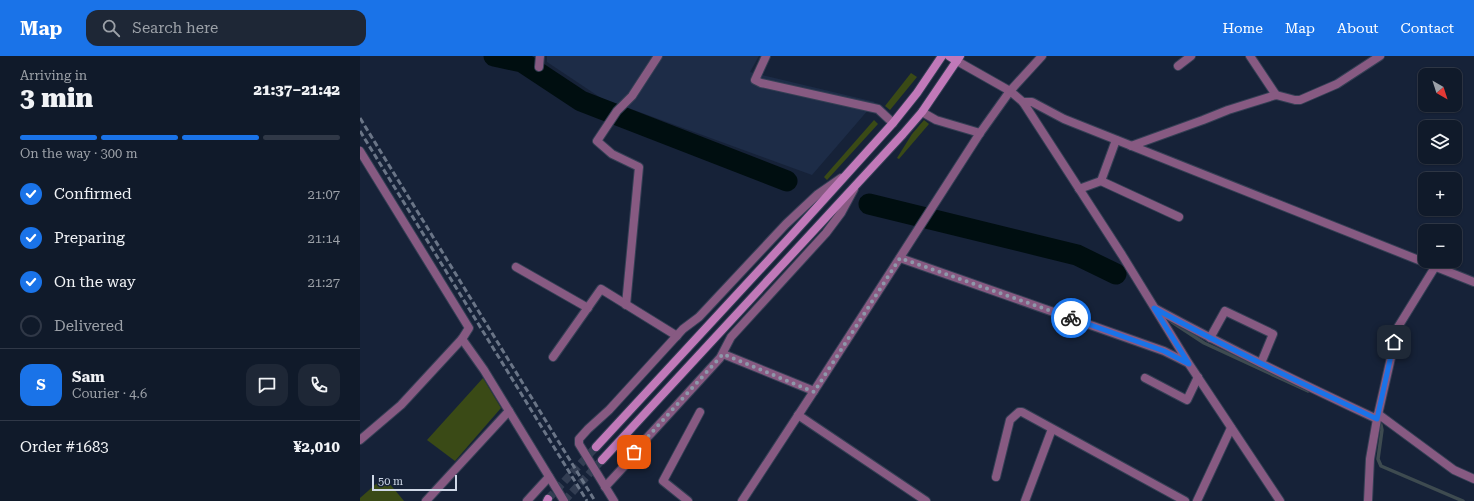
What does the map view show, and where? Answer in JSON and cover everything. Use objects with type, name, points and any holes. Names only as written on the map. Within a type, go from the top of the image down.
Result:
[{"type":"street","points":[[539,67],[540,56]]},
{"type":"street","points":[[626,305],[639,167],[612,154],[597,141],[616,111],[632,96],[658,56]]},
{"type":"street","points":[[766,56],[755,80],[761,83],[878,109],[892,123]]},
{"type":"street","points":[[596,447],[790,237],[892,123],[917,93],[942,56]]},
{"type":"street","points":[[949,56],[958,58],[1010,91],[1023,102],[1189,364],[1280,501]]},
{"type":"street","points":[[742,501],[814,392],[980,133],[1010,91],[1042,56]]},
{"type":"street","points":[[1178,66],[1191,56]]},
{"type":"street","points":[[1250,56],[1276,95]]},
{"type":"street","points":[[1131,146],[1228,110],[1276,95],[1300,100],[1337,84],[1380,56]]},
{"type":"street","points":[[602,460],[856,187],[922,112],[958,58]]},
{"type":"street","points":[[1023,102],[1032,102],[1064,119],[1418,261]]},
{"type":"street","points":[[922,112],[936,120],[980,133]]},
{"type":"street","points":[[1101,181],[1116,140]]},
{"type":"street","points":[[360,151],[468,328],[462,339],[401,405],[360,440]]},
{"type":"street","points":[[614,501],[579,444],[579,439],[609,410],[676,336],[699,317],[791,219],[818,194],[844,176]]},
{"type":"street","points":[[1079,189],[1101,181],[1179,217]]},
{"type":"street","points":[[605,488],[629,461],[634,452],[723,354],[731,337],[826,233],[841,213],[856,187]]},
{"type":"street","points":[[900,258],[1164,351],[1189,364]]},
{"type":"street","points":[[516,267],[588,308]]},
{"type":"street","points":[[1368,501],[1370,459],[1398,327],[1435,268],[1474,282]]},
{"type":"street","points":[[553,357],[601,289],[676,336]]},
{"type":"street","points":[[1154,308],[1210,338],[1317,391],[1378,416],[1454,470],[1474,479]]},
{"type":"street","points":[[1210,338],[1225,311],[1259,327],[1273,334],[1261,363]]},
{"type":"street","points":[[462,339],[484,370],[564,501]]},
{"type":"street","points":[[723,354],[814,392]]},
{"type":"street","points":[[1145,378],[1186,400],[1198,377]]},
{"type":"street","points":[[426,501],[509,411]]},
{"type":"street","points":[[688,501],[663,481],[700,412]]},
{"type":"street","points":[[996,477],[1010,420],[1013,416],[1019,412],[1022,412],[1185,501]]},
{"type":"street","points":[[798,415],[926,501]]},
{"type":"street","points":[[1197,501],[1232,428]]},
{"type":"street","points":[[1025,501],[1052,429]]},
{"type":"street","points":[[527,501],[549,477]]},
{"type":"shaded area","points":[[547,56],[759,56],[750,72],[875,102],[812,175],[601,98],[547,62]]},
{"type":"green space","points":[[911,73],[917,77],[890,110],[885,106]]},
{"type":"green space","points":[[874,120],[878,124],[827,180],[824,177]]},
{"type":"green space","points":[[924,120],[929,124],[899,159],[897,158],[912,134]]},
{"type":"green space","points":[[483,378],[501,408],[455,461],[427,440]]},
{"type":"green space","points":[[384,477],[404,501],[360,501],[360,498]]},
{"type":"waterway","points":[[494,56],[522,62],[581,101],[787,181]]},
{"type":"waterway","points":[[869,204],[1077,255],[1116,274]]},
{"type":"waterway","points":[[1172,322],[1204,343],[1308,391]]},
{"type":"waterway","points":[[1381,425],[1382,430],[1378,459],[1381,466],[1463,501]]},
{"type":"tunnel","points":[[548,499],[596,447]]},
{"type":"tunnel","points":[[564,501],[602,460]]},
{"type":"railway","points":[[360,118],[595,501]]},
{"type":"railway","points":[[360,131],[587,501]]},
{"type":"way so far","points":[[634,452],[723,354],[814,392],[900,258],[1071,318]]},
{"type":"route","points":[[1071,318],[1164,351],[1189,364],[1154,308],[1200,333],[1377,419],[1394,342]]}]
